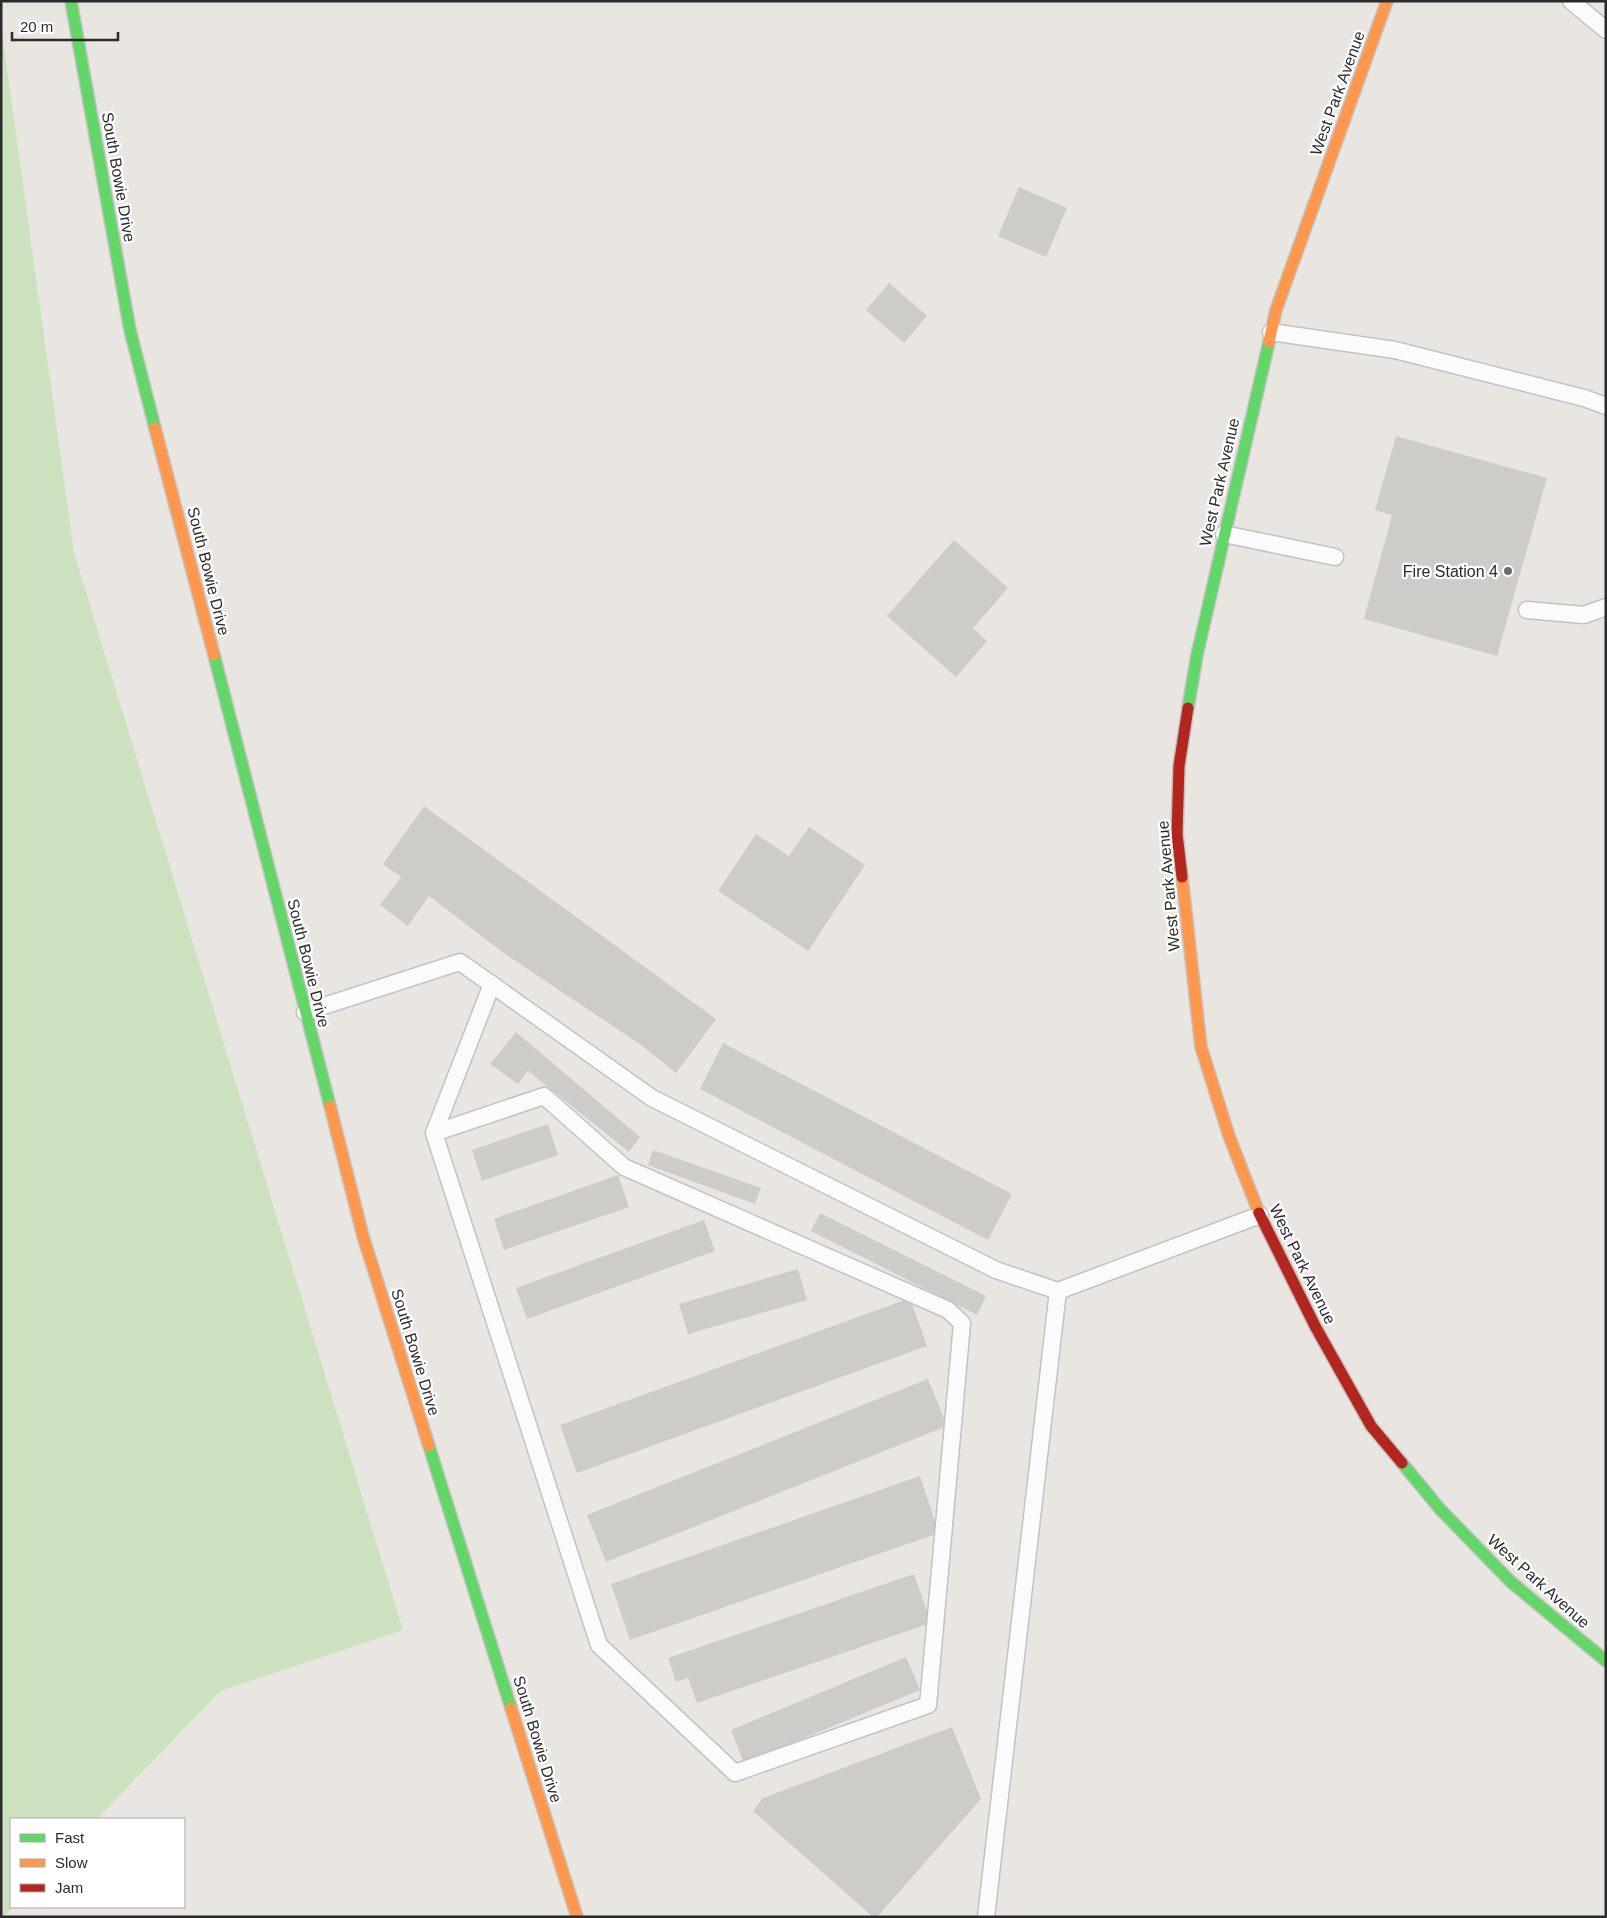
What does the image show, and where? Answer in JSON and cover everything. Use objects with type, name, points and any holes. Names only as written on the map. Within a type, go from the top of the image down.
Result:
[{"type":"street","name":"South Bowie Drive","points":[[71,1],[130,330],[363,1236],[577,1917]]},
{"type":"street","name":"West Park Avenue","points":[[1387,1],[1276,310],[1197,655],[1179,766],[1177,834],[1201,1047],[1229,1136],[1260,1215],[1315,1326],[1371,1426],[1440,1509],[1512,1582],[1606,1661]]},
{"type":"lane","points":[[1571,1],[1606,30]]},
{"type":"lane","points":[[1271,332],[1395,350],[1584,398],[1606,406]]},
{"type":"lane","points":[[1224,534],[1335,557]]},
{"type":"lane","points":[[1527,610],[1584,615],[1606,607]]},
{"type":"lane","points":[[305,1012],[460,962],[652,1098],[996,1270],[1058,1291],[1260,1215]]},
{"type":"lane","points":[[434,1133],[544,1096],[624,1167],[948,1310],[962,1323],[928,1705],[735,1773],[599,1645],[434,1133],[492,984]]},
{"type":"lane","points":[[986,1917],[1058,1291]]},
{"type":"green space","points":[[1,25],[74,553],[403,1630],[220,1691],[98,1818],[10,1818],[10,1908],[12,1908],[1,1917]]},
{"type":"building","points":[[1019,187],[1067,208],[1046,257],[998,236]]},
{"type":"building","points":[[889,283],[927,316],[904,343],[866,310]]},
{"type":"building","points":[[1396,436],[1547,478],[1497,656],[1364,619],[1392,515],[1375,510]]},
{"type":"building","points":[[954,540],[1008,588],[973,628],[987,641],[956,677],[887,616]]},
{"type":"building","points":[[424,806],[716,1019],[676,1073],[641,1045],[505,954],[429,896],[408,926],[380,905],[401,877],[383,864]]},
{"type":"building","points":[[809,827],[865,865],[808,951],[718,891],[756,834],[789,856]]},
{"type":"building","points":[[516,1032],[640,1137],[629,1152],[528,1071],[518,1084],[490,1064]]},
{"type":"building","points":[[723,1043],[1012,1194],[988,1240],[700,1089]]},
{"type":"building","points":[[548,1124],[558,1155],[482,1181],[472,1150]]},
{"type":"building","points":[[653,1150],[761,1188],[755,1204],[648,1165]]},
{"type":"building","points":[[618,1175],[629,1207],[504,1250],[494,1219]]},
{"type":"building","points":[[820,1213],[986,1296],[977,1315],[811,1231]]},
{"type":"building","points":[[704,1220],[715,1251],[527,1319],[516,1288]]},
{"type":"building","points":[[798,1269],[807,1300],[688,1334],[679,1304]]},
{"type":"building","points":[[910,1298],[927,1346],[577,1473],[560,1425]]},
{"type":"building","points":[[928,1379],[947,1426],[606,1562],[587,1515]]},
{"type":"building","points":[[920,1476],[939,1533],[630,1640],[611,1584]]},
{"type":"building","points":[[914,1574],[931,1623],[697,1703],[688,1678],[676,1682],[668,1658]]},
{"type":"building","points":[[906,1657],[920,1690],[744,1763],[731,1730]]},
{"type":"building","points":[[952,1727],[981,1799],[877,1917],[873,1917],[753,1811],[763,1798]]},
{"type":"traffic: fast","points":[[71,1],[130,330],[155,428]]},
{"type":"traffic: fast","points":[[1188,708],[1197,655],[1269,342]]},
{"type":"traffic: fast","points":[[214,655],[330,1106]]},
{"type":"traffic: fast","points":[[429,1446],[511,1708]]},
{"type":"traffic: fast","points":[[1402,1463],[1440,1509],[1511,1582],[1606,1661]]},
{"type":"traffic: slow","points":[[1269,342],[1276,310],[1387,1]]},
{"type":"traffic: slow","points":[[155,428],[214,655]]},
{"type":"traffic: slow","points":[[1182,877],[1201,1047],[1229,1136],[1259,1213]]},
{"type":"traffic: slow","points":[[330,1106],[363,1236],[429,1446]]},
{"type":"traffic: slow","points":[[511,1708],[577,1917]]},
{"type":"traffic: jam","points":[[1182,877],[1177,834],[1179,766],[1188,708]]},
{"type":"traffic: jam","points":[[1259,1213],[1315,1326],[1371,1426],[1402,1463]]},
{"type":"place","name":"Fire Station 4","points":[[1508,571]]}]
